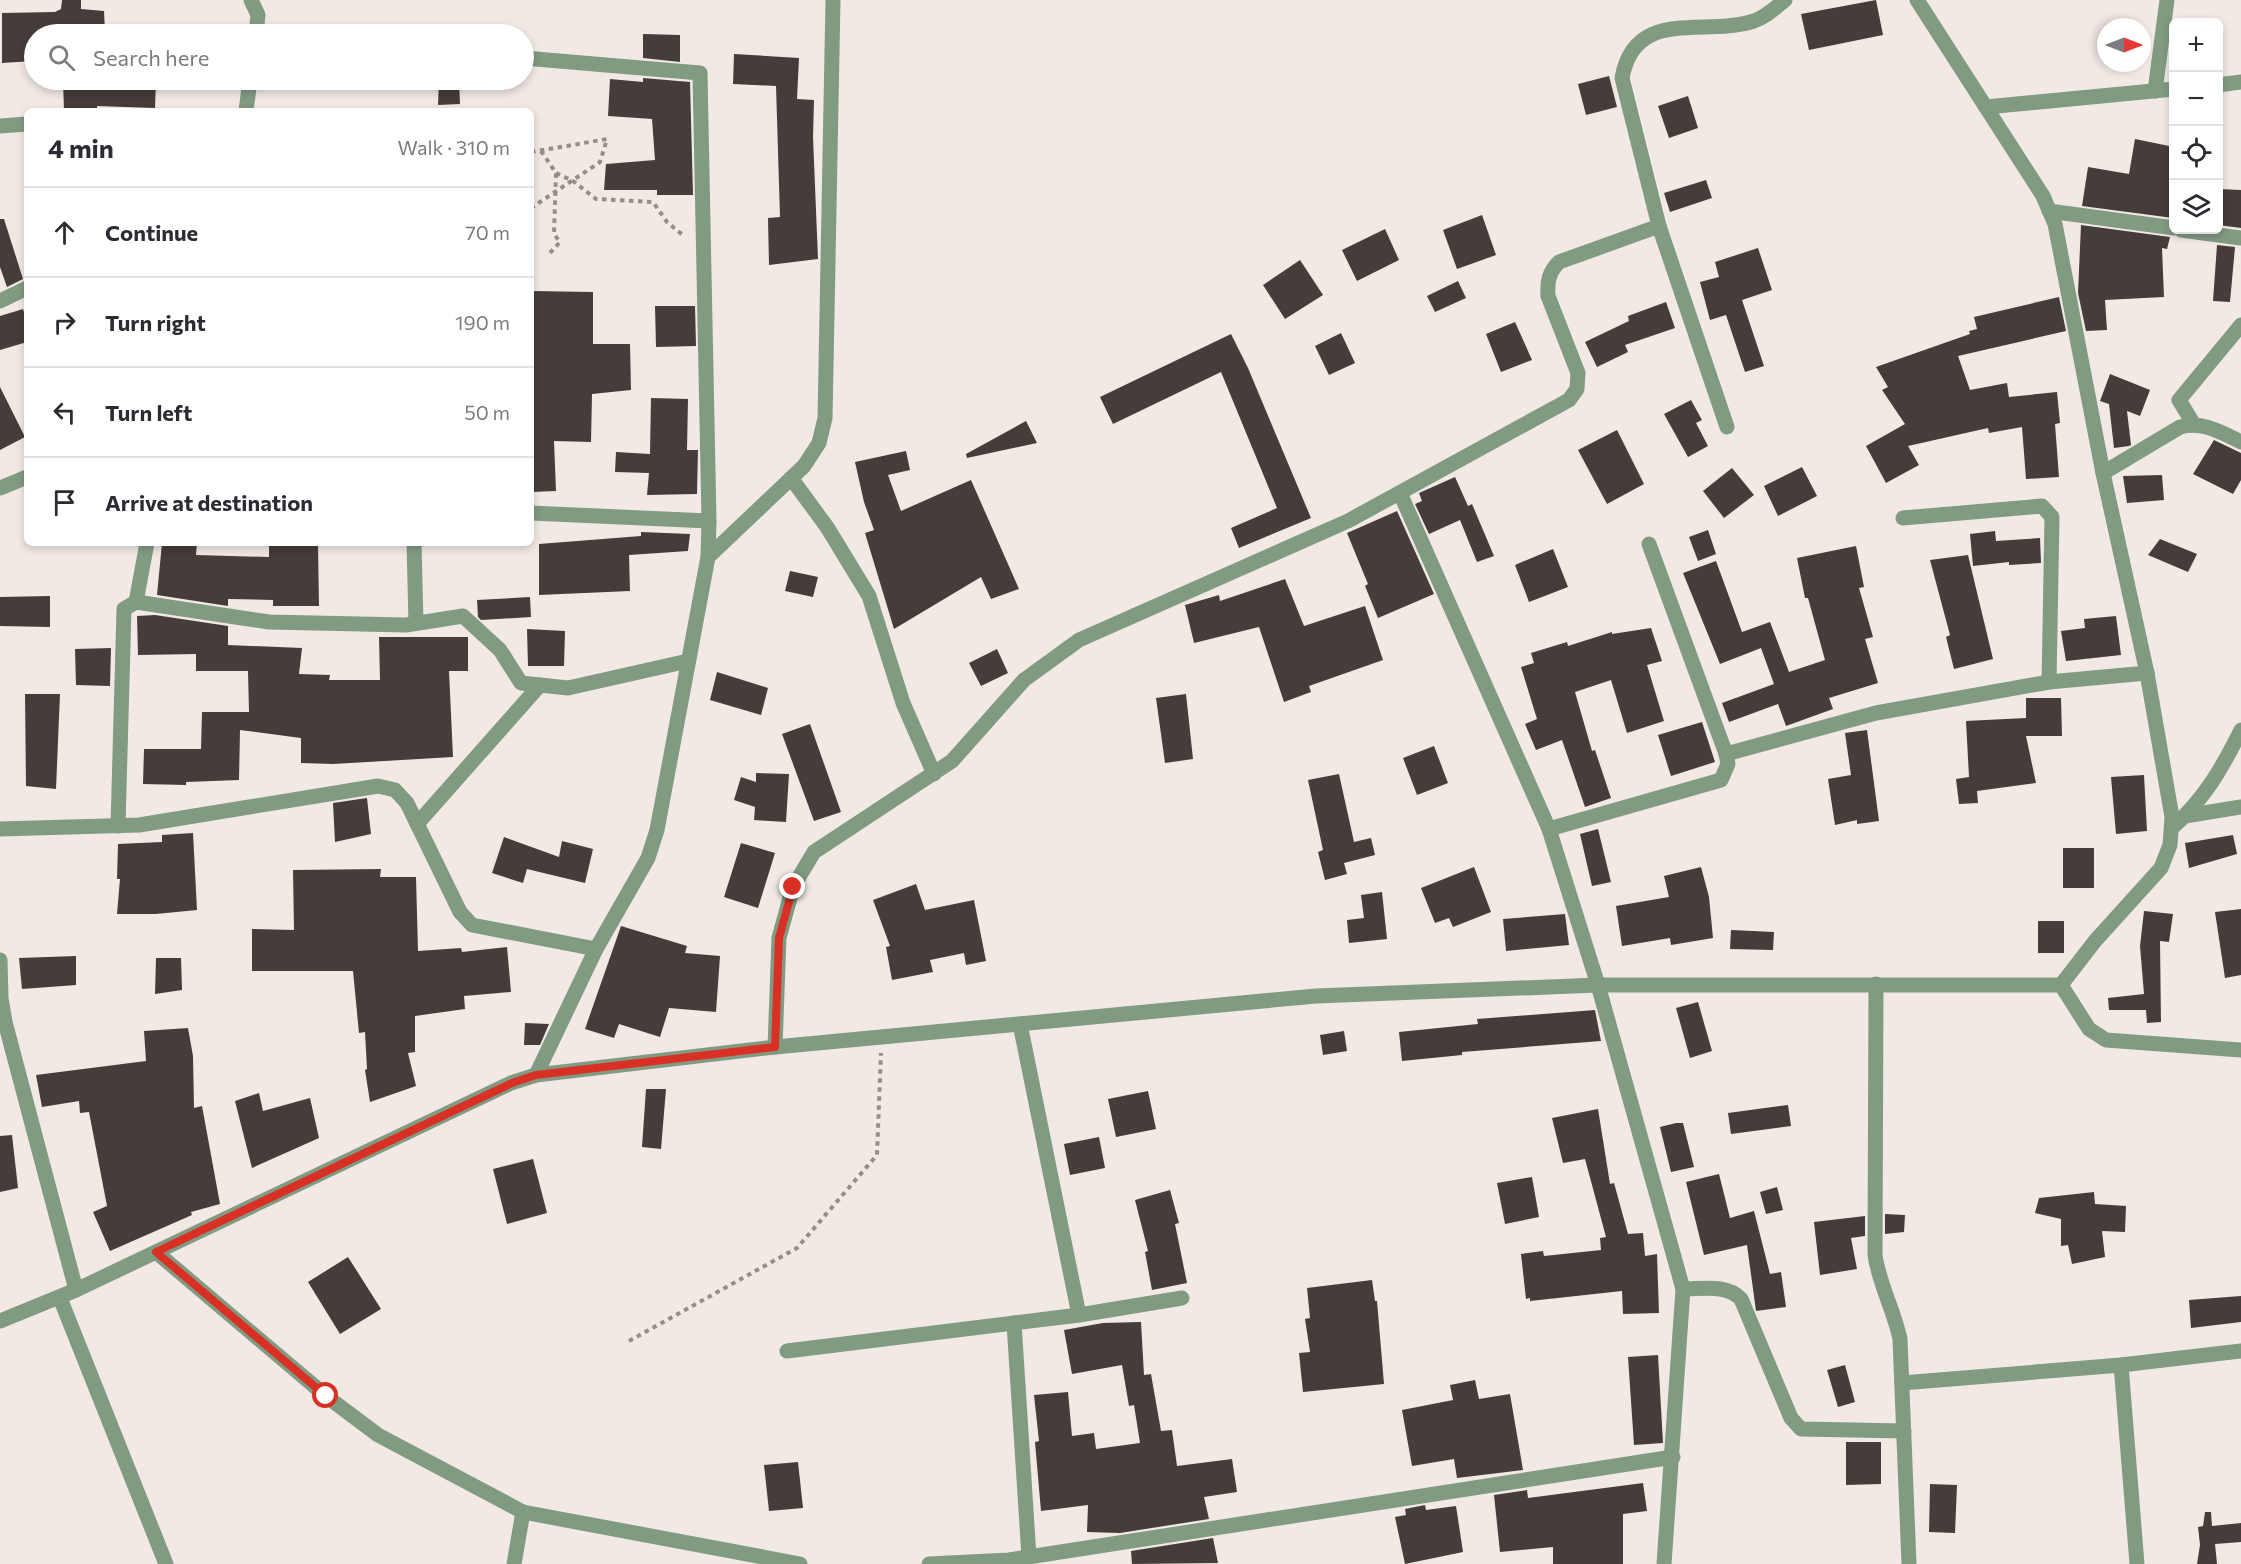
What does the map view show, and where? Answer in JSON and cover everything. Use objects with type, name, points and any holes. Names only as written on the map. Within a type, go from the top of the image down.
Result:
[{"type":"street","points":[[251,0],[258,15],[257,24]]},
{"type":"street","points":[[708,557],[804,466],[819,443],[825,418],[833,0]]},
{"type":"street","points":[[1727,427],[1659,226],[1622,78],[1625,59],[1635,44],[1649,33],[1755,21],[1785,0]]},
{"type":"street","points":[[1917,0],[2043,196],[2055,224],[2103,473],[2147,673],[2172,828],[2170,845],[2161,868],[2095,941],[2061,984]]},
{"type":"street","points":[[2155,91],[2167,0]]},
{"type":"street","points":[[534,59],[700,73],[709,520],[708,557],[657,830],[648,858],[596,949],[536,1075]]},
{"type":"street","points":[[2223,84],[2241,82]]},
{"type":"street","points":[[246,108],[249,90]]},
{"type":"street","points":[[1986,107],[2169,90]]},
{"type":"street","points":[[0,126],[24,124]]},
{"type":"street","points":[[2049,211],[2169,227]]},
{"type":"street","points":[[775,1047],[779,938],[793,887],[814,852],[952,761],[1024,680],[1078,640],[1348,520],[1569,400],[1577,389],[1578,373],[1548,296],[1547,283],[1551,270],[1559,262],[1659,226]]},
{"type":"street","points":[[2211,234],[2241,238]]},
{"type":"street","points":[[0,301],[24,289]]},
{"type":"street","points":[[2193,423],[2179,400],[2241,325]]},
{"type":"street","points":[[2103,473],[2180,427],[2193,423],[2210,427],[2241,442]]},
{"type":"street","points":[[0,488],[24,478]]},
{"type":"street","points":[[791,478],[827,527],[869,596],[903,703],[934,774]]},
{"type":"street","points":[[1400,493],[1549,829],[1598,984],[1683,1289],[1664,1564]]},
{"type":"street","points":[[1903,518],[2042,506],[2048,510],[2052,517],[2049,682]]},
{"type":"street","points":[[534,513],[709,520]]},
{"type":"street","points":[[1549,829],[1721,780],[1728,764],[1649,544]]},
{"type":"street","points":[[136,602],[146,546]]},
{"type":"street","points":[[414,546],[416,623]]},
{"type":"street","points":[[118,826],[124,609],[136,602],[269,622],[406,625],[463,616],[500,651],[520,683],[568,688],[688,661]]},
{"type":"street","points":[[1726,754],[1876,713],[2049,682],[2147,673]]},
{"type":"street","points":[[417,824],[540,685]]},
{"type":"street","points":[[2172,828],[2219,775],[2241,730]]},
{"type":"street","points":[[0,829],[140,825],[378,786],[395,790],[407,803],[460,912],[472,925],[596,949]]},
{"type":"street","points":[[2185,816],[2241,807]]},
{"type":"street","points":[[0,960],[1,998],[5,1022],[76,1290]]},
{"type":"street","points":[[0,1321],[60,1298],[512,1083],[536,1075],[775,1047],[1316,996],[1598,984],[2061,984]]},
{"type":"street","points":[[1876,984],[1875,1255],[1877,1273],[1895,1318],[1900,1339],[1909,1564]]},
{"type":"street","points":[[2061,984],[2089,1029],[2106,1040],[2241,1050]]},
{"type":"street","points":[[1020,1024],[1078,1315]]},
{"type":"street","points":[[156,1252],[326,1396],[378,1435],[523,1512],[800,1564]]},
{"type":"street","points":[[1683,1289],[1725,1289],[1734,1292],[1742,1299],[1791,1418],[1802,1429],[1904,1431]]},
{"type":"street","points":[[60,1298],[166,1564]]},
{"type":"street","points":[[786,1351],[1078,1315],[1182,1298]]},
{"type":"street","points":[[1014,1323],[1029,1557]]},
{"type":"street","points":[[1902,1383],[2121,1365],[2241,1351]]},
{"type":"street","points":[[2121,1365],[2137,1564]]},
{"type":"street","points":[[929,1564],[1008,1562],[1673,1457]]},
{"type":"street","points":[[514,1564],[523,1512]]},
{"type":"path","points":[[534,152],[607,139],[600,162],[534,206]]},
{"type":"path","points":[[541,151],[556,173],[573,181],[596,199],[653,202],[667,222],[704,252]]},
{"type":"path","points":[[549,254],[560,242],[554,234],[556,173]]},
{"type":"path","points":[[629,1341],[797,1248],[877,1155],[882,1037]]},
{"type":"building","points":[[62,0],[81,0],[81,9],[104,11],[105,24],[24,24],[24,62],[2,63],[2,13],[55,12],[61,9]]},
{"type":"building","points":[[1876,0],[1883,35],[1809,50],[1801,14]]},
{"type":"building","points":[[643,34],[680,35],[680,62],[643,58]]},
{"type":"building","points":[[734,54],[799,58],[797,99],[814,100],[813,137],[818,259],[769,265],[768,218],[780,217],[776,86],[733,84]]},
{"type":"building","points":[[1609,76],[1617,107],[1586,115],[1578,84]]},
{"type":"building","points":[[643,78],[690,82],[693,195],[657,195],[657,190],[604,190],[606,164],[655,160],[652,119],[608,116],[610,79],[643,82]]},
{"type":"building","points":[[63,90],[156,90],[155,108],[97,106],[97,108],[64,108]]},
{"type":"building","points":[[439,90],[459,90],[460,104],[438,105]]},
{"type":"building","points":[[1688,96],[1698,128],[1669,138],[1658,106]]},
{"type":"building","points":[[2135,139],[2169,146],[2169,217],[2082,206],[2088,167],[2129,174]]},
{"type":"building","points":[[1706,180],[1712,198],[1670,212],[1664,193]]},
{"type":"building","points":[[2223,189],[2241,190],[2241,228],[2223,226]]},
{"type":"building","points":[[1482,215],[1496,255],[1457,269],[1443,230]]},
{"type":"building","points":[[0,219],[4,219],[23,279],[7,287],[0,267]]},
{"type":"building","points":[[2081,225],[2170,237],[2167,249],[2162,248],[2164,297],[2105,300],[2107,330],[2086,331],[2078,293]]},
{"type":"building","points":[[1385,229],[1399,260],[1357,281],[1342,250]]},
{"type":"building","points":[[2217,245],[2235,247],[2230,302],[2213,301]]},
{"type":"building","points":[[1758,248],[1772,290],[1742,300],[1764,366],[1745,372],[1726,315],[1710,320],[1700,282],[1719,277],[1715,262]]},
{"type":"building","points":[[1300,260],[1323,295],[1285,319],[1263,285]]},
{"type":"building","points":[[1458,281],[1466,298],[1435,312],[1427,296]]},
{"type":"building","points":[[534,291],[593,292],[593,344],[630,344],[631,390],[592,394],[591,442],[554,441],[556,491],[534,492]]},
{"type":"building","points":[[2059,297],[2066,331],[1958,356],[1970,390],[2007,383],[2009,397],[2057,392],[2060,423],[2055,424],[2059,477],[2026,479],[2022,427],[1989,433],[1988,428],[1908,446],[1919,465],[1886,483],[1866,446],[1905,424],[1882,390],[1888,387],[1876,367],[1970,334],[1969,331],[1977,329],[1974,317]]},
{"type":"building","points":[[1666,302],[1675,328],[1625,345],[1628,352],[1597,367],[1585,342],[1629,321],[1628,316]]},
{"type":"building","points":[[655,306],[695,306],[696,346],[656,347]]},
{"type":"building","points":[[23,309],[24,343],[0,350],[0,316]]},
{"type":"building","points":[[1515,322],[1532,360],[1501,372],[1486,334]]},
{"type":"building","points":[[1341,333],[1355,363],[1329,375],[1315,346]]},
{"type":"building","points":[[1231,334],[1248,368],[1311,518],[1239,548],[1231,528],[1277,508],[1221,372],[1113,424],[1100,397]]},
{"type":"building","points":[[2110,374],[2150,390],[2140,416],[2127,411],[2131,445],[2129,446],[2114,448],[2109,404],[2100,401]]},
{"type":"building","points":[[0,387],[24,438],[0,450]]},
{"type":"building","points":[[651,398],[688,399],[687,450],[698,450],[697,494],[647,495],[649,473],[615,472],[616,452],[650,454]]},
{"type":"building","points":[[1691,400],[1702,420],[1696,423],[1708,446],[1688,457],[1664,414]]},
{"type":"building","points":[[1026,421],[1037,443],[967,458],[966,454]]},
{"type":"building","points":[[1617,430],[1644,484],[1607,504],[1578,450]]},
{"type":"building","points":[[2214,440],[2241,453],[2241,480],[2233,494],[2193,474]]},
{"type":"building","points":[[906,451],[910,470],[888,475],[901,511],[971,480],[1019,589],[991,599],[981,577],[894,629],[865,533],[874,530],[864,502],[855,462]]},
{"type":"building","points":[[1802,467],[1817,496],[1778,516],[1764,486]]},
{"type":"building","points":[[1732,468],[1754,495],[1724,518],[1703,491]]},
{"type":"building","points":[[2162,475],[2164,500],[2127,503],[2123,476]]},
{"type":"building","points":[[1455,477],[1468,506],[1472,504],[1494,556],[1477,562],[1460,520],[1429,534],[1415,504],[1422,501],[1419,493]]},
{"type":"building","points":[[1397,511],[1434,594],[1378,618],[1365,586],[1368,584],[1347,533]]},
{"type":"building","points":[[1708,530],[1716,554],[1698,561],[1689,537]]},
{"type":"building","points":[[1995,531],[1996,541],[2040,538],[2041,563],[2009,565],[2009,562],[1973,566],[1970,534]]},
{"type":"building","points":[[641,532],[690,534],[688,551],[629,555],[630,591],[539,595],[539,544],[641,536]]},
{"type":"building","points":[[2160,539],[2197,554],[2188,572],[2148,555]]},
{"type":"building","points":[[162,546],[197,546],[196,555],[269,557],[269,546],[318,546],[319,606],[273,606],[273,600],[228,599],[228,606],[157,595]]},
{"type":"building","points":[[1856,546],[1864,587],[1859,588],[1873,637],[1865,639],[1878,683],[1829,698],[1833,709],[1786,726],[1778,704],[1729,722],[1722,703],[1774,684],[1761,648],[1720,664],[1683,573],[1716,561],[1742,632],[1770,622],[1789,672],[1825,660],[1808,598],[1805,598],[1797,558]]},
{"type":"building","points":[[1553,549],[1568,587],[1529,602],[1515,565]]},
{"type":"building","points":[[1968,555],[1993,659],[1954,669],[1946,637],[1950,635],[1930,560]]},
{"type":"building","points":[[790,571],[818,577],[813,597],[785,591]]},
{"type":"building","points":[[1285,579],[1304,626],[1365,606],[1383,660],[1309,686],[1311,692],[1284,702],[1259,627],[1194,643],[1185,605],[1219,595],[1220,601]]},
{"type":"building","points":[[50,596],[50,627],[0,626],[0,597]]},
{"type":"building","points":[[530,597],[531,617],[481,620],[478,617],[477,600]]},
{"type":"building","points":[[155,615],[228,626],[228,645],[302,648],[299,674],[330,675],[329,680],[380,680],[379,637],[468,637],[468,671],[449,671],[453,757],[333,764],[301,763],[301,738],[240,730],[239,780],[186,782],[186,785],[143,784],[144,749],[201,749],[202,712],[249,712],[248,671],[196,671],[196,654],[138,655],[137,616]]},
{"type":"building","points":[[2116,616],[2121,655],[2066,661],[2061,631],[2085,628],[2084,619]]},
{"type":"building","points":[[1651,628],[1662,661],[1647,665],[1664,721],[1627,733],[1611,680],[1575,692],[1592,751],[1595,750],[1611,798],[1585,807],[1562,740],[1536,750],[1525,724],[1537,719],[1521,667],[1534,663],[1531,653],[1567,642],[1568,646],[1612,632],[1612,634]]},
{"type":"building","points":[[527,629],[565,631],[564,666],[528,666]]},
{"type":"building","points":[[111,648],[110,686],[76,685],[75,649]]},
{"type":"building","points":[[997,649],[1008,673],[981,686],[969,663]]},
{"type":"building","points":[[717,672],[768,688],[761,715],[710,700]]},
{"type":"building","points":[[25,694],[60,694],[56,789],[26,786]]},
{"type":"building","points":[[1186,694],[1193,759],[1165,763],[1156,698]]},
{"type":"building","points":[[2026,698],[2061,698],[2062,736],[2026,736],[2036,783],[1977,791],[1978,803],[1959,804],[1956,779],[1969,777],[1966,721],[2026,718]]},
{"type":"building","points":[[1702,722],[1715,762],[1671,776],[1658,735]]},
{"type":"building","points":[[810,724],[841,812],[814,821],[782,734]]},
{"type":"building","points":[[1867,730],[1879,821],[1857,824],[1857,820],[1835,825],[1828,779],[1851,775],[1845,733]]},
{"type":"building","points":[[1434,746],[1448,783],[1417,795],[1403,758]]},
{"type":"building","points":[[756,773],[789,774],[786,822],[754,820],[755,807],[734,800],[741,777],[756,782]]},
{"type":"building","points":[[1339,774],[1354,842],[1371,838],[1375,855],[1344,863],[1347,874],[1325,880],[1318,852],[1323,850],[1308,780]]},
{"type":"building","points":[[2144,775],[2147,831],[2116,834],[2111,777]]},
{"type":"building","points":[[367,798],[371,834],[335,842],[333,803]]},
{"type":"building","points":[[1598,829],[1611,882],[1592,886],[1580,834]]},
{"type":"building","points":[[193,833],[197,910],[156,914],[117,914],[120,879],[117,879],[118,844],[162,842],[162,835]]},
{"type":"building","points":[[2233,835],[2237,854],[2189,868],[2185,843]]},
{"type":"building","points":[[504,837],[559,857],[562,841],[593,849],[585,883],[527,869],[523,883],[492,873]]},
{"type":"building","points":[[741,843],[775,853],[758,908],[724,897]]},
{"type":"building","points":[[2063,848],[2094,848],[2094,888],[2063,888]]},
{"type":"building","points":[[1474,867],[1491,912],[1453,927],[1449,918],[1435,923],[1421,888]]},
{"type":"building","points":[[1701,867],[1709,897],[1713,938],[1671,945],[1670,938],[1622,946],[1616,906],[1669,897],[1664,876]]},
{"type":"building","points":[[381,869],[380,877],[416,877],[418,951],[461,948],[462,952],[507,947],[511,992],[464,996],[465,1009],[415,1016],[415,1052],[408,1053],[416,1086],[370,1102],[365,1070],[367,1069],[365,1032],[359,1033],[353,971],[252,971],[252,929],[294,930],[293,870]]},
{"type":"building","points":[[916,884],[925,910],[974,900],[986,961],[966,965],[964,953],[930,960],[933,972],[892,980],[886,947],[890,946],[873,900]]},
{"type":"building","points":[[1382,892],[1387,939],[1349,943],[1347,920],[1364,918],[1361,895]]},
{"type":"building","points":[[2241,909],[2241,975],[2225,978],[2215,912]]},
{"type":"building","points":[[2144,911],[2173,914],[2169,942],[2160,941],[2161,1022],[2147,1023],[2146,1010],[2109,1010],[2108,998],[2144,994],[2140,946]]},
{"type":"building","points":[[1565,914],[1569,945],[1506,951],[1503,919]]},
{"type":"building","points":[[2038,921],[2064,921],[2064,953],[2038,953]]},
{"type":"building","points":[[621,926],[687,946],[685,953],[720,956],[716,1012],[669,1008],[660,1037],[619,1024],[614,1038],[585,1029]]},
{"type":"building","points":[[1731,930],[1774,932],[1773,950],[1730,949]]},
{"type":"building","points":[[76,956],[76,985],[22,989],[19,958]]},
{"type":"building","points":[[156,958],[181,958],[182,990],[155,994]]},
{"type":"building","points":[[1698,1002],[1712,1051],[1690,1058],[1676,1008]]},
{"type":"building","points":[[1595,1010],[1601,1041],[1462,1052],[1462,1055],[1402,1061],[1399,1032],[1478,1024],[1477,1019]]},
{"type":"building","points":[[525,1023],[549,1024],[540,1045],[524,1045]]},
{"type":"building","points":[[188,1028],[193,1056],[194,1108],[202,1106],[220,1204],[191,1212],[192,1215],[110,1251],[93,1212],[107,1206],[89,1112],[80,1113],[79,1101],[42,1107],[36,1075],[146,1061],[144,1031]]},
{"type":"building","points":[[1344,1031],[1347,1051],[1323,1055],[1320,1035]]},
{"type":"building","points":[[646,1089],[666,1089],[661,1149],[642,1147]]},
{"type":"building","points":[[1148,1091],[1156,1129],[1116,1137],[1108,1099]]},
{"type":"building","points":[[259,1093],[263,1111],[310,1098],[319,1138],[252,1168],[235,1101]]},
{"type":"building","points":[[1788,1105],[1791,1126],[1731,1134],[1728,1113]]},
{"type":"building","points":[[1598,1109],[1610,1184],[1614,1183],[1628,1234],[1643,1233],[1645,1256],[1657,1254],[1659,1313],[1623,1314],[1622,1291],[1530,1301],[1530,1298],[1526,1299],[1521,1254],[1543,1251],[1544,1256],[1601,1250],[1600,1238],[1606,1237],[1585,1159],[1563,1163],[1552,1118]]},
{"type":"building","points":[[1683,1123],[1694,1167],[1671,1172],[1660,1127]]},
{"type":"building","points":[[12,1135],[18,1188],[0,1192],[0,1136]]},
{"type":"building","points":[[1099,1137],[1105,1168],[1070,1175],[1064,1144]]},
{"type":"building","points":[[533,1159],[547,1213],[507,1224],[493,1169]]},
{"type":"building","points":[[1719,1174],[1730,1218],[1754,1211],[1770,1274],[1781,1272],[1786,1307],[1756,1311],[1747,1245],[1704,1255],[1686,1182]]},
{"type":"building","points":[[1532,1177],[1539,1217],[1505,1224],[1497,1183]]},
{"type":"building","points":[[1777,1187],[1783,1210],[1766,1214],[1760,1192]]},
{"type":"building","points":[[1170,1190],[1179,1223],[1175,1224],[1187,1283],[1152,1290],[1145,1252],[1148,1251],[1135,1200]]},
{"type":"building","points":[[2094,1192],[2095,1204],[2126,1206],[2125,1232],[2102,1231],[2105,1257],[2072,1264],[2068,1245],[2061,1246],[2061,1219],[2035,1213],[2039,1198]]},
{"type":"building","points":[[1885,1214],[1905,1215],[1904,1232],[1885,1234]]},
{"type":"building","points":[[1865,1216],[1865,1236],[1851,1238],[1857,1269],[1820,1275],[1814,1222]]},
{"type":"building","points":[[348,1257],[381,1309],[340,1334],[308,1282]]},
{"type":"building","points":[[1372,1280],[1375,1301],[1377,1301],[1384,1384],[1303,1392],[1299,1353],[1310,1352],[1305,1319],[1310,1318],[1307,1288]]},
{"type":"building","points":[[2241,1296],[2241,1322],[2191,1328],[2189,1300]]},
{"type":"building","points":[[1141,1322],[1144,1375],[1151,1374],[1161,1431],[1172,1430],[1177,1466],[1232,1459],[1237,1492],[1204,1497],[1209,1519],[1120,1533],[1087,1532],[1088,1505],[1041,1511],[1035,1442],[1039,1441],[1034,1395],[1068,1392],[1072,1436],[1094,1433],[1096,1449],[1140,1443],[1134,1405],[1129,1406],[1122,1365],[1072,1374],[1064,1330],[1103,1323]]},
{"type":"building","points":[[1658,1355],[1663,1443],[1634,1445],[1628,1357]]},
{"type":"building","points":[[1845,1365],[1855,1402],[1838,1407],[1827,1370]]},
{"type":"building","points":[[1475,1380],[1479,1399],[1510,1394],[1523,1470],[1457,1478],[1454,1459],[1412,1466],[1402,1410],[1453,1400],[1450,1385]]},
{"type":"building","points":[[1846,1442],[1881,1442],[1881,1484],[1846,1485]]},
{"type":"building","points":[[798,1462],[803,1508],[769,1511],[764,1465]]},
{"type":"building","points":[[1643,1483],[1647,1511],[1623,1514],[1623,1564],[1553,1564],[1553,1547],[1500,1552],[1494,1495],[1527,1490],[1528,1498]]},
{"type":"building","points":[[1930,1484],[1957,1485],[1955,1533],[1929,1532]]},
{"type":"building","points":[[1425,1505],[1426,1510],[1456,1506],[1463,1552],[1405,1564],[1395,1517],[1406,1515],[1405,1509]]},
{"type":"building","points":[[2205,1512],[2211,1512],[2212,1526],[2241,1523],[2241,1542],[2215,1544],[2217,1564],[2197,1564],[2200,1545],[2198,1527],[2203,1526]]},
{"type":"building","points":[[1213,1538],[1218,1563],[1132,1564],[1131,1551]]},
{"type":"route","points":[[326,1396],[156,1252],[512,1083],[536,1075],[775,1047],[779,938],[793,887]]}]
